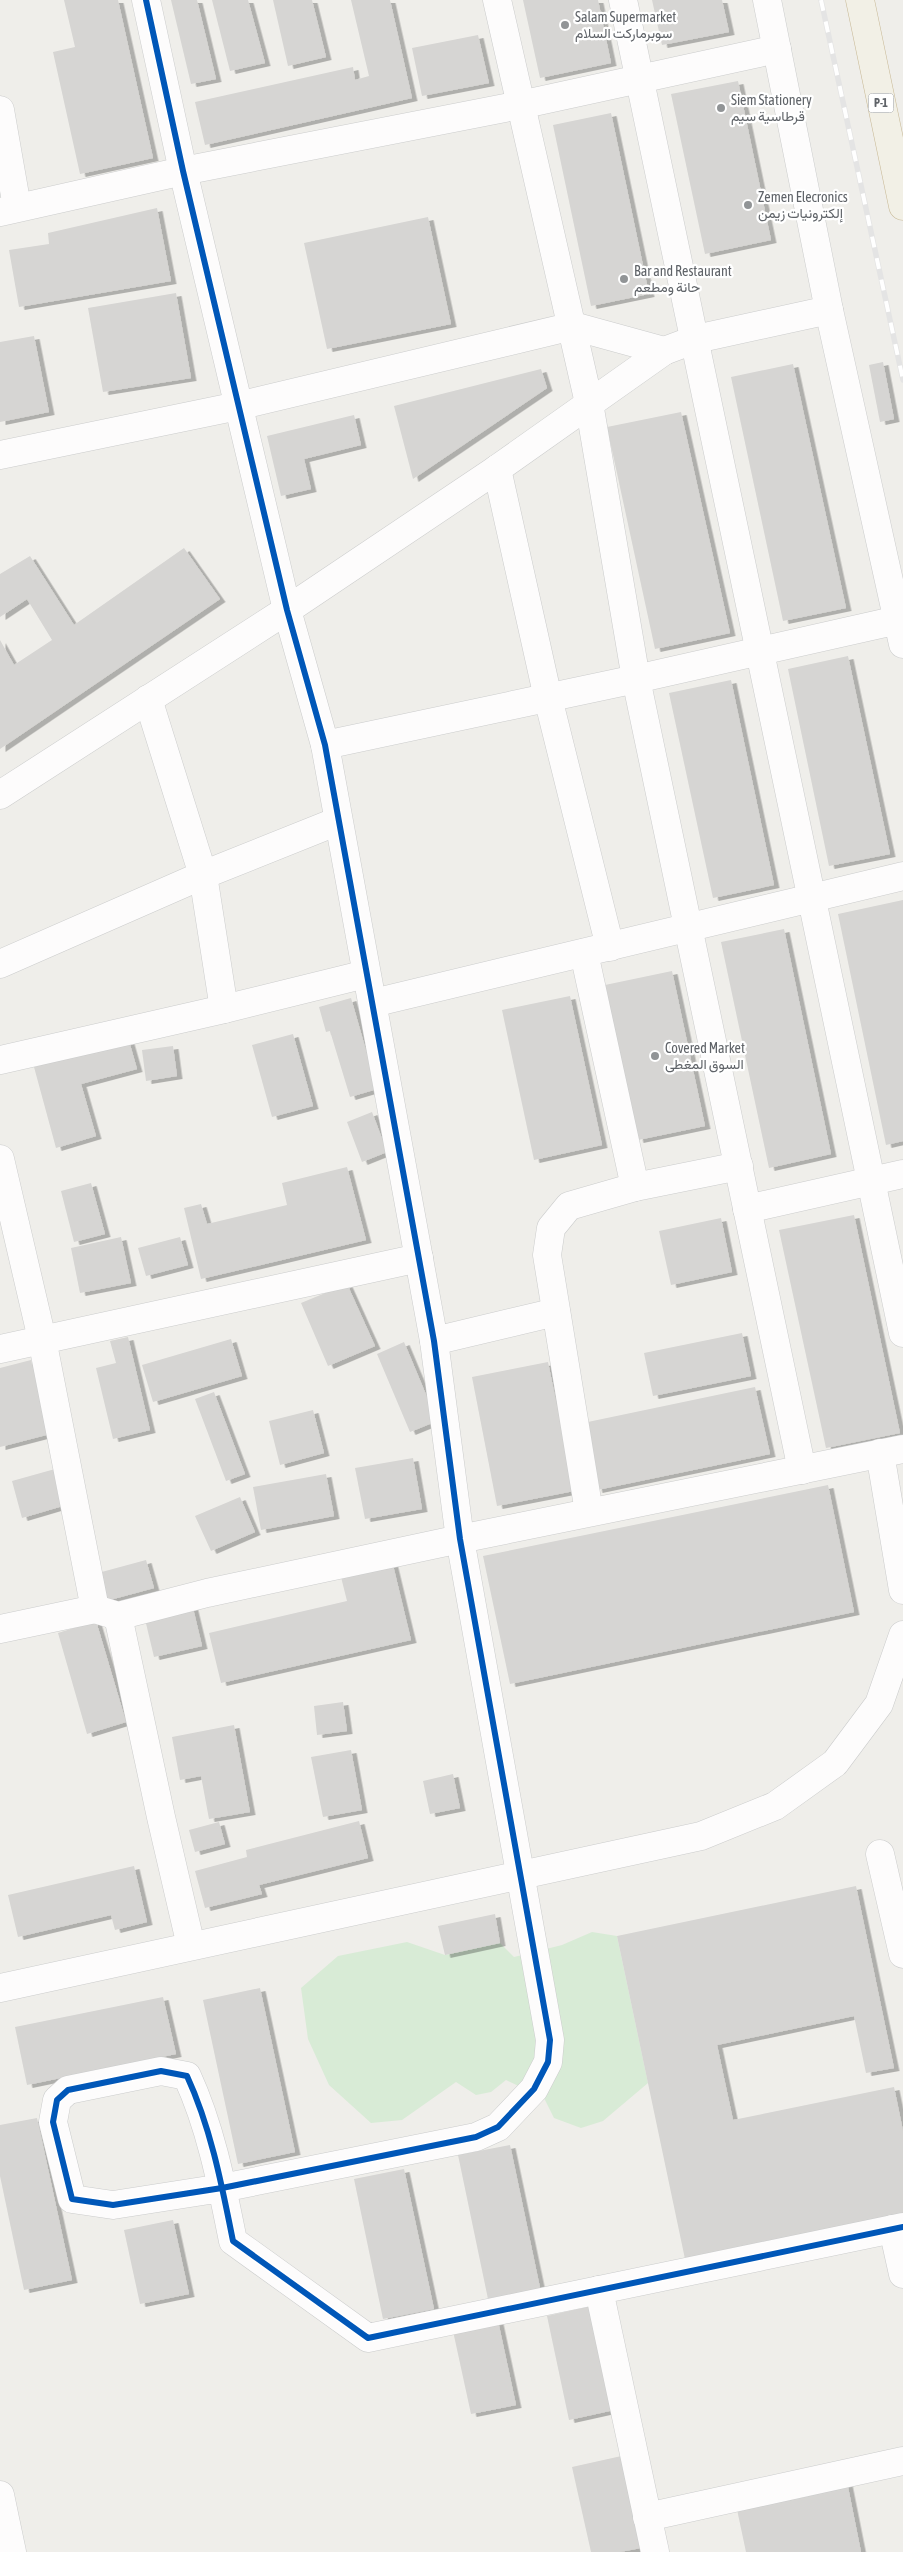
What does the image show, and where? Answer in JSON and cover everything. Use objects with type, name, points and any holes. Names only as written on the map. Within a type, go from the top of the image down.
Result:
[{"type":"highway","name":"P-1","points":[[860,0],[903,206]]},
{"type":"street","points":[[146,0],[183,171],[287,610],[325,745],[434,1341],[460,1539],[550,2040],[548,2062],[534,2089],[498,2127],[476,2137],[222,2188],[113,2205],[72,2199],[53,2122],[57,2100],[68,2090],[161,2071],[187,2076],[198,2100],[222,2188],[233,2241],[368,2338],[898,2228],[903,2274]]},
{"type":"street","points":[[497,0],[573,326],[589,403],[636,679],[802,1470]]},
{"type":"street","points":[[623,0],[762,651],[870,1181],[903,1333]]},
{"type":"street","points":[[325,745],[762,651],[900,632],[829,310],[767,0]]},
{"type":"street","points":[[0,110],[8,210],[183,171],[520,105],[777,48]]},
{"type":"street","points":[[0,795],[287,610],[497,469],[664,351],[696,339],[829,310]]},
{"type":"street","points":[[0,455],[238,406],[573,326],[664,351]]},
{"type":"street","points":[[497,469],[548,698],[610,946]]},
{"type":"street","points":[[148,699],[203,876],[224,1009]]},
{"type":"street","points":[[0,964],[203,876],[338,821]]},
{"type":"street","points":[[373,1003],[903,876]]},
{"type":"street","points":[[584,953],[635,1187]]},
{"type":"street","points":[[0,1060],[224,1009],[366,974]]},
{"type":"street","points":[[0,1159],[106,1613],[161,1817],[191,1946]]},
{"type":"street","points":[[589,1512],[547,1255],[551,1228],[570,1206],[635,1187],[739,1166]]},
{"type":"street","points":[[747,1209],[903,1174]]},
{"type":"street","points":[[0,1349],[419,1258]]},
{"type":"street","points":[[434,1341],[556,1312]]},
{"type":"street","points":[[0,1629],[106,1613],[206,1594],[589,1512],[892,1451],[903,1590]]},
{"type":"street","points":[[0,1988],[701,1836],[775,1806],[835,1763],[879,1704],[903,1635]]},
{"type":"street","points":[[880,1854],[903,1954]]},
{"type":"street","points":[[599,2290],[654,2552]]},
{"type":"street","points":[[647,2516],[903,2461]]},
{"type":"street","points":[[0,2495],[7,2545]]},
{"type":"green space","points":[[592,1932],[617,1936],[648,2083],[603,2121],[581,2128],[554,2118],[544,2098],[506,2080],[491,2092],[476,2095],[456,2082],[402,2120],[371,2123],[329,2085],[308,2039],[301,1988],[338,1956],[407,1942],[445,1955],[500,1943],[514,1957],[562,1945]]},
{"type":"building","points":[[64,0],[118,0],[153,158],[80,174],[53,52],[75,47]]},
{"type":"building","points":[[171,0],[197,0],[216,79],[191,84]]},
{"type":"building","points":[[212,0],[248,0],[265,63],[230,71]]},
{"type":"building","points":[[273,0],[312,0],[326,57],[288,66]]},
{"type":"building","points":[[351,0],[390,0],[412,98],[205,145],[195,102],[353,67],[355,80],[369,76]]},
{"type":"building","points":[[523,0],[598,0],[611,63],[540,78]]},
{"type":"building","points":[[652,0],[722,0],[729,32],[662,45]]},
{"type":"building","points":[[478,35],[489,83],[422,96],[412,48]]},
{"type":"building","points":[[738,81],[771,240],[705,254],[671,94]]},
{"type":"building","points":[[611,113],[649,294],[591,306],[553,125]]},
{"type":"building","points":[[157,208],[171,281],[19,307],[9,250],[49,244],[48,233]]},
{"type":"building","points":[[428,217],[451,324],[327,349],[304,243]]},
{"type":"building","points":[[176,293],[191,378],[103,392],[88,308]]},
{"type":"building","points":[[34,336],[49,412],[0,422],[0,342]]},
{"type":"building","points":[[883,362],[894,419],[880,422],[869,365]]},
{"type":"building","points":[[793,364],[846,608],[783,621],[731,377]]},
{"type":"building","points":[[541,369],[547,388],[413,479],[394,406]]},
{"type":"building","points":[[681,412],[730,633],[655,649],[607,427]]},
{"type":"building","points":[[354,415],[361,445],[304,459],[311,489],[281,496],[267,436]]},
{"type":"building","points":[[184,548],[220,599],[0,749],[0,640],[14,665],[52,640],[27,599],[0,617],[0,574],[30,556],[74,625]]},
{"type":"building","points":[[848,656],[890,854],[829,866],[788,669]]},
{"type":"building","points":[[731,680],[774,885],[713,898],[669,693]]},
{"type":"building","points":[[903,900],[903,1141],[886,1145],[838,914]]},
{"type":"building","points":[[784,929],[831,1154],[769,1168],[721,942]]},
{"type":"building","name":"Covered Market السوق المغطى","points":[[672,971],[705,1126],[638,1140],[605,985]]},
{"type":"building","points":[[570,996],[602,1145],[534,1160],[502,1010]]},
{"type":"building","points":[[351,998],[377,1089],[350,1097],[330,1031],[326,1032],[319,1007]]},
{"type":"building","points":[[293,1034],[313,1106],[272,1117],[252,1045]]},
{"type":"building","points":[[129,1041],[137,1069],[81,1084],[96,1136],[56,1148],[34,1067]]},
{"type":"building","points":[[173,1046],[177,1076],[146,1081],[142,1050]]},
{"type":"building","points":[[372,1112],[387,1152],[362,1162],[347,1122]]},
{"type":"building","points":[[347,1167],[366,1240],[201,1279],[184,1208],[201,1204],[207,1224],[287,1205],[282,1183]]},
{"type":"building","points":[[91,1183],[105,1234],[74,1242],[61,1191]]},
{"type":"building","points":[[854,1215],[900,1433],[826,1448],[779,1230]]},
{"type":"building","points":[[721,1218],[732,1272],[671,1285],[659,1231]]},
{"type":"building","points":[[121,1237],[131,1283],[80,1293],[71,1248]]},
{"type":"building","points":[[180,1237],[188,1265],[146,1276],[138,1248]]},
{"type":"building","points":[[347,1284],[375,1346],[328,1366],[301,1303]]},
{"type":"building","points":[[742,1333],[751,1376],[653,1396],[644,1353]]},
{"type":"building","points":[[128,1337],[150,1430],[113,1439],[96,1368],[116,1363],[110,1341]]},
{"type":"building","points":[[231,1339],[242,1376],[153,1402],[142,1365]]},
{"type":"building","points":[[404,1342],[437,1421],[410,1432],[377,1354]]},
{"type":"building","points":[[31,1360],[50,1434],[0,1447],[0,1368]]},
{"type":"building","points":[[548,1362],[574,1491],[497,1506],[472,1377]]},
{"type":"building","points":[[755,1387],[770,1454],[597,1490],[583,1423]]},
{"type":"building","points":[[214,1392],[245,1474],[226,1481],[195,1399]]},
{"type":"building","points":[[313,1410],[324,1453],[280,1465],[269,1421]]},
{"type":"building","points":[[413,1458],[422,1509],[365,1519],[355,1468]]},
{"type":"building","points":[[55,1469],[66,1505],[22,1518],[12,1481]]},
{"type":"building","points":[[326,1474],[334,1516],[261,1530],[253,1487]]},
{"type":"building","points":[[828,1485],[854,1612],[510,1684],[483,1556]]},
{"type":"building","points":[[240,1497],[255,1532],[211,1551],[195,1516]]},
{"type":"building","points":[[146,1560],[154,1588],[106,1601],[98,1573]]},
{"type":"building","points":[[392,1561],[411,1640],[221,1683],[209,1633],[347,1601],[340,1573]]},
{"type":"building","points":[[192,1604],[202,1646],[154,1657],[144,1615]]},
{"type":"building","points":[[96,1621],[126,1722],[87,1734],[58,1633]]},
{"type":"building","points":[[343,1702],[347,1731],[317,1735],[314,1706]]},
{"type":"building","points":[[234,1725],[250,1812],[209,1819],[201,1776],[180,1780],[172,1737]]},
{"type":"building","points":[[351,1750],[362,1810],[323,1817],[311,1757]]},
{"type":"building","points":[[453,1774],[460,1808],[430,1814],[423,1781]]},
{"type":"building","points":[[359,1821],[368,1858],[259,1885],[262,1894],[205,1908],[195,1871],[247,1857],[246,1850]]},
{"type":"building","points":[[219,1822],[225,1844],[195,1852],[189,1830]]},
{"type":"building","points":[[134,1866],[147,1922],[115,1930],[111,1915],[18,1937],[8,1895]]},
{"type":"building","points":[[856,1886],[894,2068],[866,2073],[854,2016],[717,2045],[733,2120],[894,2087],[903,2131],[903,2214],[685,2259],[617,1936]]},
{"type":"building","points":[[495,1914],[500,1943],[445,1955],[438,1926]]},
{"type":"building","points":[[260,1988],[295,2152],[238,2164],[203,2000]]},
{"type":"building","points":[[163,1997],[176,2054],[27,2085],[15,2027]]},
{"type":"building","points":[[37,2118],[72,2280],[24,2290],[0,2176],[0,2125]]},
{"type":"building","points":[[510,2145],[540,2288],[488,2299],[458,2155]]},
{"type":"building","points":[[404,2169],[434,2309],[383,2319],[354,2179]]},
{"type":"building","points":[[173,2220],[189,2294],[140,2304],[124,2230]]},
{"type":"building","points":[[592,2306],[614,2410],[569,2420],[547,2316]]},
{"type":"building","points":[[498,2321],[516,2405],[471,2414],[453,2331]]},
{"type":"building","points":[[626,2455],[646,2547],[620,2552],[591,2552],[572,2467]]},
{"type":"building","points":[[846,2477],[861,2552],[746,2552],[735,2500]]},
{"type":"railway","points":[[821,0],[903,380]]},
{"type":"cycle path","points":[[146,0],[183,171],[287,610],[325,745],[434,1341],[460,1539],[550,2040],[548,2062],[534,2089],[498,2127],[476,2137],[222,2188],[113,2205],[72,2199],[53,2122],[57,2100],[68,2090],[161,2071],[187,2076],[203,2116],[215,2157],[220,2178],[225,2199],[233,2241],[368,2338],[903,2227]]},
{"type":"place","name":"Salam Supermarket سوبرماركت السلام","points":[[565,25]]},
{"type":"place","name":"Siem Stationery قرطاسية سيم","points":[[721,108]]},
{"type":"place","name":"Zemen Elecronics إلكترونيات زيمن","points":[[748,205]]},
{"type":"place","name":"Bar and Restaurant حانة ومطعم","points":[[624,279]]},
{"type":"place","name":"Covered Market السوق المغطى","points":[[655,1056]]}]
